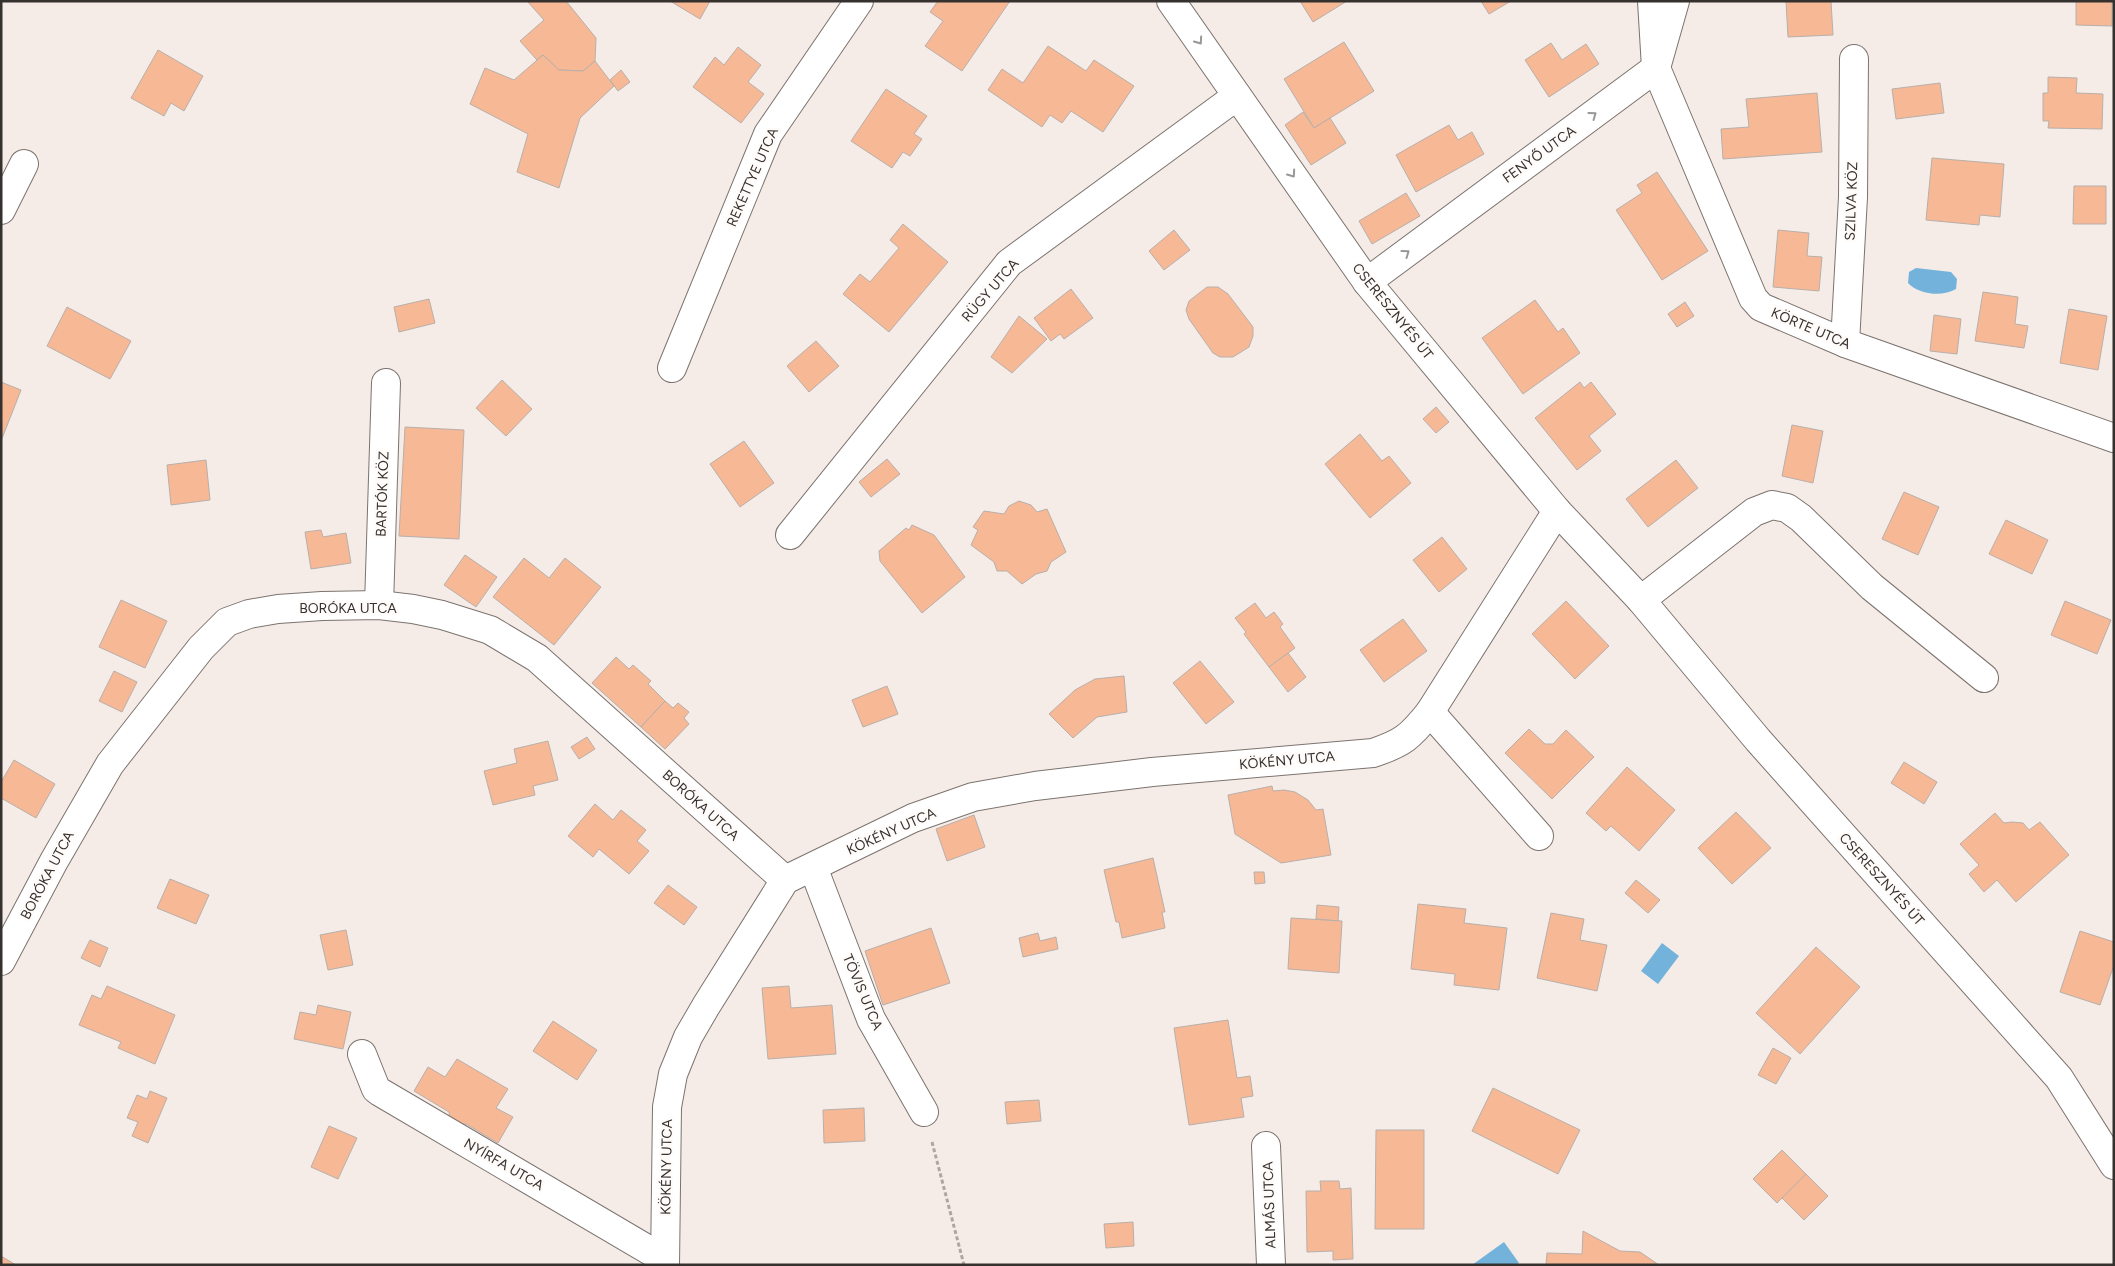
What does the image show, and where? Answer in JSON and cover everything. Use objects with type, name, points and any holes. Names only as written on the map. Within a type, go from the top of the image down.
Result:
[{"type":"street","name":"REKETTYE UTCA","points":[[672,368],[768,134],[858,1]]},
{"type":"street","name":"CSERESZNYÉS ÚT","points":[[1171,1],[1366,282],[1557,510],[1641,600],[1758,740],[2059,1078],[2114,1165]]},
{"type":"street","name":"KÖRTE UTCA","points":[[1652,1],[1656,68],[1753,298],[1761,307],[1845,343],[2114,438]]},
{"type":"street","points":[[1656,68],[1675,1]]},
{"type":"street","name":"SZILVA KÖZ","points":[[1845,343],[1853,197],[1854,59]]},
{"type":"street","name":"FENYŐ UTCA","points":[[1366,282],[1656,68]]},
{"type":"street","name":"RÜGY UTCA","points":[[790,535],[1009,263],[1237,96]]},
{"type":"street","points":[[1,210],[24,164]]},
{"type":"street","name":"BARTÓK KÖZ","points":[[379,605],[386,383]]},
{"type":"street","points":[[1641,600],[1754,512],[1772,505],[1787,508],[1801,518],[1872,587],[1984,678]]},
{"type":"street","name":"KÖKÉNY UTCA","points":[[665,1262],[667,1107],[673,1074],[688,1037],[785,880],[913,818],[973,797],[1034,786],[1152,772],[1373,753],[1398,744],[1413,733],[1430,712],[1557,510]]},
{"type":"street","name":"BORÓKA UTCA","points":[[1,961],[54,861],[110,764],[201,648],[227,622],[249,614],[278,609],[379,605],[442,615],[490,630],[537,658],[785,880]]},
{"type":"street","points":[[1430,712],[1539,836]]},
{"type":"street","name":"TÖVIS UTCA","points":[[813,867],[871,1019],[924,1112]]},
{"type":"street","name":"NYÍRFA UTCA","points":[[362,1054],[376,1089],[380,1092],[665,1262]]},
{"type":"street","name":"ALMÁS UTCA","points":[[1266,1146],[1271,1265]]},
{"type":"path","points":[[924,1112],[964,1265]]},
{"type":"water","points":[[1916,268],[1951,272],[1957,279],[1956,289],[1951,292],[1938,294],[1918,290],[1908,283],[1909,272]]},
{"type":"water","points":[[1662,943],[1679,956],[1658,984],[1641,971]]},
{"type":"water","points":[[1504,1242],[1519,1263],[1516,1265],[1472,1265]]},
{"type":"building","points":[[527,1],[566,1],[596,38],[595,61],[583,71],[559,70],[543,55],[537,60],[520,41],[544,20]]},
{"type":"building","points":[[670,1],[710,1],[700,19]]},
{"type":"building","points":[[938,1],[1010,1],[962,71],[925,46],[943,21],[930,12]]},
{"type":"building","points":[[1300,1],[1347,1],[1313,22]]},
{"type":"building","points":[[1481,1],[1511,1],[1489,14]]},
{"type":"building","points":[[1786,1],[1831,1],[1833,35],[1788,37]]},
{"type":"building","points":[[2076,1],[2112,1],[2112,26],[2076,25]]},
{"type":"building","points":[[1344,42],[1374,91],[1314,128],[1284,79]]},
{"type":"building","points":[[1551,43],[1562,60],[1586,44],[1599,64],[1549,97],[1525,60]]},
{"type":"building","points":[[1048,46],[1086,71],[1094,60],[1134,86],[1103,132],[1071,111],[1062,123],[1050,115],[1042,127],[988,90],[1002,69],[1023,83]]},
{"type":"building","points":[[738,47],[761,65],[748,82],[764,94],[741,123],[693,87],[715,57],[724,65]]},
{"type":"building","points":[[158,50],[203,76],[184,111],[171,103],[164,116],[131,98]]},
{"type":"building","points":[[543,55],[559,70],[583,71],[595,61],[614,86],[580,118],[559,188],[517,172],[528,134],[470,104],[485,68],[514,80]]},
{"type":"building","points":[[621,70],[630,82],[618,91],[610,80]]},
{"type":"building","points":[[2048,77],[2077,78],[2076,93],[2103,94],[2102,129],[2048,128],[2049,121],[2043,121],[2043,93],[2048,93]]},
{"type":"building","points":[[1940,83],[1944,113],[1896,119],[1892,89]]},
{"type":"building","points":[[886,89],[927,116],[914,134],[922,139],[910,156],[903,152],[892,168],[851,141]]},
{"type":"building","points":[[1817,93],[1822,152],[1723,159],[1721,129],[1749,127],[1746,99]]},
{"type":"building","points":[[1303,112],[1314,128],[1330,118],[1346,143],[1311,165],[1285,125]]},
{"type":"building","points":[[1449,125],[1458,140],[1472,132],[1484,154],[1416,192],[1396,155]]},
{"type":"building","points":[[1932,158],[2004,164],[2000,217],[1980,215],[1979,225],[1926,220]]},
{"type":"building","points":[[1657,172],[1708,251],[1662,280],[1616,210],[1642,193],[1637,185]]},
{"type":"building","points":[[2074,186],[2106,186],[2106,224],[2073,224]]},
{"type":"building","points":[[1406,193],[1420,216],[1372,244],[1359,221]]},
{"type":"building","points":[[903,224],[948,262],[889,332],[843,294],[860,274],[870,282],[899,248],[890,240]]},
{"type":"building","points":[[1174,230],[1190,250],[1164,270],[1149,251]]},
{"type":"building","points":[[1778,230],[1809,233],[1807,256],[1822,257],[1819,291],[1773,287]]},
{"type":"building","points":[[1207,287],[1218,287],[1228,294],[1253,327],[1253,336],[1249,347],[1233,357],[1220,357],[1213,353],[1189,319],[1186,310],[1189,301]]},
{"type":"building","points":[[1071,289],[1093,318],[1064,339],[1060,334],[1051,341],[1034,318]]},
{"type":"building","points":[[1983,292],[2018,297],[2015,324],[2028,326],[2024,348],[1975,341]]},
{"type":"building","points":[[429,299],[435,323],[399,332],[394,307]]},
{"type":"building","points":[[1535,300],[1558,332],[1563,328],[1580,353],[1523,394],[1482,338]]},
{"type":"building","points":[[1685,302],[1694,316],[1677,327],[1668,314]]},
{"type":"building","points":[[67,307],[131,341],[110,379],[47,346]]},
{"type":"building","points":[[2069,309],[2107,316],[2098,370],[2060,363]]},
{"type":"building","points":[[1934,315],[1961,319],[1957,354],[1930,351]]},
{"type":"building","points":[[1019,316],[1047,339],[1012,373],[991,357]]},
{"type":"building","points":[[816,341],[839,366],[809,392],[787,366]]},
{"type":"building","points":[[502,380],[532,409],[506,436],[476,408]]},
{"type":"building","points":[[1,382],[21,390],[1,441]]},
{"type":"building","points":[[1580,382],[1584,388],[1591,382],[1616,414],[1589,436],[1601,451],[1577,470],[1535,418]]},
{"type":"building","points":[[1436,407],[1449,422],[1436,433],[1423,419]]},
{"type":"building","points":[[1792,425],[1823,431],[1813,483],[1782,476]]},
{"type":"building","points":[[405,427],[464,430],[459,539],[399,536]]},
{"type":"building","points":[[1360,434],[1382,461],[1389,456],[1411,483],[1370,518],[1325,464]]},
{"type":"building","points":[[744,441],[774,483],[740,507],[710,464]]},
{"type":"building","points":[[887,459],[900,474],[871,497],[859,482]]},
{"type":"building","points":[[206,460],[210,500],[171,505],[167,465]]},
{"type":"building","points":[[1676,460],[1698,488],[1648,527],[1626,499]]},
{"type":"building","points":[[1904,492],[1939,507],[1918,555],[1882,539]]},
{"type":"building","points":[[1019,501],[1031,505],[1037,512],[1047,509],[1066,552],[1051,562],[1047,571],[1036,574],[1022,584],[1007,571],[997,571],[994,562],[971,545],[978,530],[973,527],[984,511],[1004,514],[1009,506]]},
{"type":"building","points":[[2006,520],[2048,540],[2032,574],[1989,554]]},
{"type":"building","points":[[912,525],[934,535],[965,577],[922,613],[880,561],[879,551],[906,528],[909,530]]},
{"type":"building","points":[[321,530],[323,537],[346,533],[351,563],[311,569],[305,532]]},
{"type":"building","points":[[1442,537],[1467,569],[1439,592],[1413,560]]},
{"type":"building","points":[[465,555],[497,577],[476,607],[444,585]]},
{"type":"building","points":[[524,558],[549,578],[565,558],[601,587],[554,645],[493,597]]},
{"type":"building","points":[[121,600],[167,621],[145,668],[99,647]]},
{"type":"building","points":[[1566,601],[1609,646],[1575,679],[1532,634]]},
{"type":"building","points":[[2065,601],[2111,620],[2097,654],[2051,635]]},
{"type":"building","points":[[1255,603],[1266,618],[1274,612],[1283,624],[1280,627],[1295,648],[1269,667],[1244,634],[1246,632],[1235,618]]},
{"type":"building","points":[[1403,619],[1427,651],[1384,682],[1360,650]]},
{"type":"building","points":[[1288,653],[1306,677],[1288,692],[1269,667]]},
{"type":"building","points":[[616,657],[629,669],[633,665],[651,681],[648,684],[665,701],[641,727],[592,683]]},
{"type":"building","points":[[1200,661],[1234,702],[1206,724],[1173,683]]},
{"type":"building","points":[[114,671],[137,682],[122,712],[99,701]]},
{"type":"building","points":[[1124,676],[1127,712],[1097,717],[1073,738],[1049,714],[1075,690],[1095,679]]},
{"type":"building","points":[[887,686],[898,714],[863,727],[852,700]]},
{"type":"building","points":[[665,701],[673,708],[678,703],[689,712],[684,718],[689,724],[665,749],[641,727]]},
{"type":"building","points":[[1529,729],[1545,744],[1553,744],[1566,730],[1594,757],[1552,799],[1505,753]]},
{"type":"building","points":[[587,737],[595,749],[579,759],[571,747]]},
{"type":"building","points":[[548,741],[558,780],[533,786],[535,795],[493,805],[484,771],[517,763],[514,749]]},
{"type":"building","points":[[14,760],[55,784],[36,818],[1,798],[1,782]]},
{"type":"building","points":[[1904,762],[1937,782],[1924,804],[1891,783]]},
{"type":"building","points":[[1627,767],[1675,810],[1639,851],[1611,826],[1606,831],[1586,813]]},
{"type":"building","points":[[1272,786],[1273,791],[1295,792],[1308,800],[1316,810],[1323,809],[1331,855],[1281,863],[1235,834],[1228,795]]},
{"type":"building","points":[[595,804],[613,820],[621,810],[646,830],[637,841],[649,851],[629,874],[599,849],[593,857],[568,836]]},
{"type":"building","points":[[1736,812],[1771,848],[1732,884],[1698,848]]},
{"type":"building","points":[[1995,813],[2004,823],[2023,823],[2029,830],[2040,822],[2069,855],[2016,902],[1997,880],[1984,892],[1969,874],[1979,865],[1960,844]]},
{"type":"building","points":[[974,815],[985,847],[947,861],[936,829]]},
{"type":"building","points":[[1153,858],[1165,912],[1162,912],[1165,928],[1122,938],[1119,922],[1116,922],[1104,870]]},
{"type":"building","points":[[1254,872],[1264,872],[1265,883],[1255,884]]},
{"type":"building","points":[[170,879],[209,895],[196,924],[157,908]]},
{"type":"building","points":[[1636,880],[1660,900],[1648,913],[1625,893]]},
{"type":"building","points":[[668,885],[697,907],[684,925],[654,903]]},
{"type":"building","points":[[1418,904],[1466,909],[1464,923],[1507,928],[1499,990],[1454,985],[1455,974],[1411,969]]},
{"type":"building","points":[[1317,905],[1339,907],[1338,921],[1316,919]]},
{"type":"building","points":[[1551,913],[1584,919],[1580,940],[1607,945],[1597,991],[1537,978]]},
{"type":"building","points":[[1291,918],[1342,921],[1339,973],[1288,969]]},
{"type":"building","points":[[931,928],[950,983],[883,1005],[865,951]]},
{"type":"building","points":[[346,930],[353,965],[328,970],[320,935]]},
{"type":"building","points":[[2080,931],[2114,942],[2114,965],[2100,1005],[2060,992]]},
{"type":"building","points":[[1038,933],[1040,941],[1056,937],[1058,949],[1023,957],[1019,938]]},
{"type":"building","points":[[90,940],[108,948],[100,967],[81,958]]},
{"type":"building","points":[[1816,947],[1860,987],[1800,1054],[1756,1013]]},
{"type":"building","points":[[107,986],[175,1015],[155,1064],[118,1048],[121,1042],[79,1025],[92,995],[101,999]]},
{"type":"building","points":[[789,986],[791,1008],[832,1005],[836,1054],[768,1059],[762,988]]},
{"type":"building","points":[[318,1005],[351,1012],[343,1049],[294,1039],[300,1012],[316,1015]]},
{"type":"building","points":[[1228,1020],[1237,1078],[1250,1076],[1253,1096],[1241,1098],[1244,1117],[1189,1125],[1174,1028]]},
{"type":"building","points":[[553,1021],[597,1050],[577,1080],[533,1051]]},
{"type":"building","points":[[1773,1048],[1791,1058],[1776,1084],[1758,1075]]},
{"type":"building","points":[[457,1059],[508,1089],[496,1108],[513,1117],[498,1143],[466,1124],[460,1125],[450,1119],[449,1112],[414,1091],[428,1067],[445,1077]]},
{"type":"building","points":[[1493,1088],[1580,1130],[1558,1174],[1472,1131]]},
{"type":"building","points":[[150,1091],[167,1098],[148,1143],[132,1136],[138,1122],[127,1118],[137,1095],[147,1099]]},
{"type":"building","points":[[1039,1100],[1041,1121],[1007,1124],[1005,1102]]},
{"type":"building","points":[[864,1108],[865,1141],[824,1143],[823,1110]]},
{"type":"building","points":[[329,1126],[357,1138],[338,1179],[311,1167]]},
{"type":"building","points":[[1376,1130],[1424,1130],[1424,1229],[1375,1229]]},
{"type":"building","points":[[1782,1150],[1806,1174],[1777,1203],[1753,1179]]},
{"type":"building","points":[[1806,1174],[1828,1196],[1804,1220],[1782,1198]]},
{"type":"building","points":[[1320,1181],[1339,1181],[1340,1189],[1351,1188],[1353,1259],[1333,1260],[1333,1251],[1307,1252],[1306,1191],[1321,1191]]},
{"type":"building","points":[[1133,1222],[1134,1246],[1106,1248],[1104,1224]]},
{"type":"building","points":[[1583,1231],[1620,1251],[1640,1252],[1659,1265],[1546,1265],[1547,1253],[1582,1254]]},
{"type":"building","points":[[1,1256],[16,1265],[1,1265]]}]
